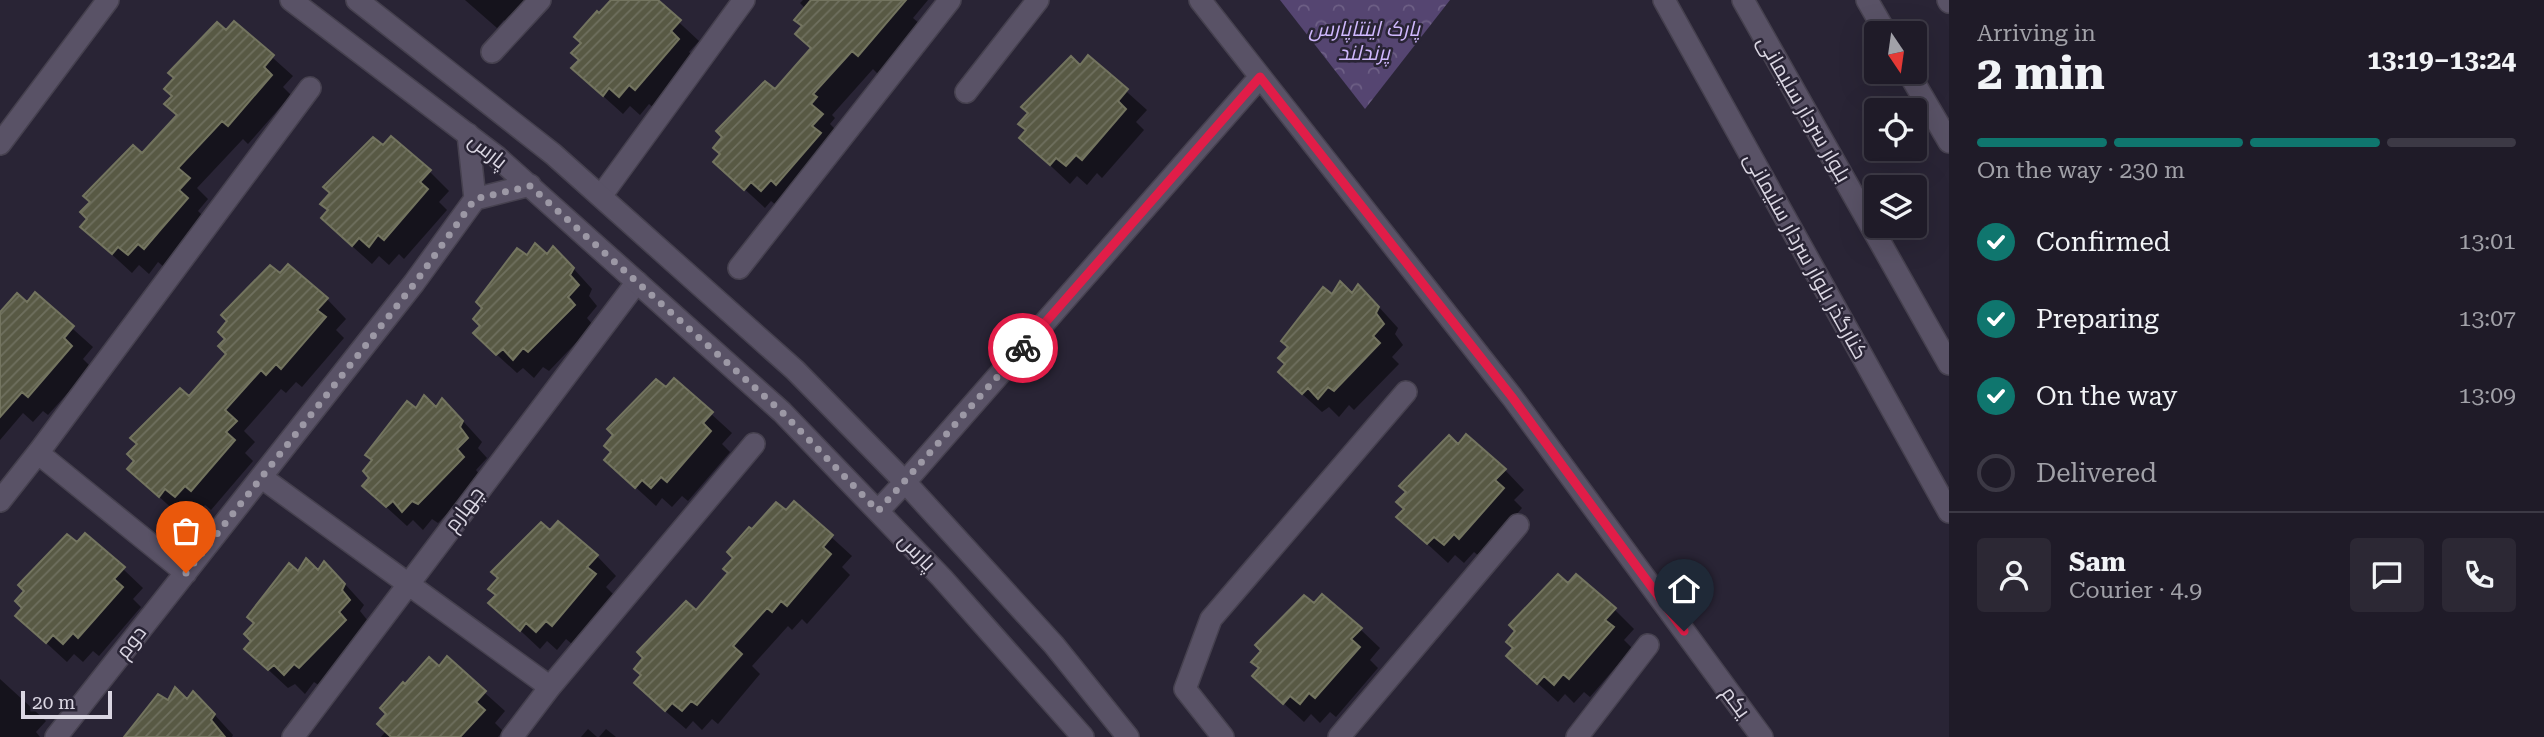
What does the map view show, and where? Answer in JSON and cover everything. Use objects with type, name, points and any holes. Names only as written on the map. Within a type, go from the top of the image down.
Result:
[{"type":"street","points":[[0,144],[108,0]]},
{"type":"street","name":"پارس","points":[[291,0],[468,134],[530,186],[782,412],[942,578],[1083,737]]},
{"type":"street","name":"پارس","points":[[357,0],[553,155],[795,370],[905,482],[1054,645],[1128,737]]},
{"type":"street","points":[[492,52],[540,0]]},
{"type":"street","points":[[739,268],[950,0]]},
{"type":"street","points":[[966,92],[1038,0]]},
{"type":"street","name":"یکم","points":[[1200,0],[1512,397],[1762,737]]},
{"type":"street","name":"کنارگذر بلوار سردار سلیمانی","points":[[1664,0],[1949,512]]},
{"type":"street","name":"بلوار سردار سلیمانی","points":[[1743,0],[1949,363]]},
{"type":"street","points":[[1867,0],[1879,21]]},
{"type":"street","points":[[601,197],[740,1]]},
{"type":"street","points":[[878,511],[1260,77]]},
{"type":"street","points":[[1915,84],[1949,142]]},
{"type":"street","points":[[0,501],[310,88]]},
{"type":"street","points":[[468,134],[475,199],[530,186]]},
{"type":"street","name":"دوم","points":[[56,737],[415,283],[475,199]]},
{"type":"street","name":"چهارم","points":[[293,737],[637,282]]},
{"type":"street","points":[[1223,737],[1185,689],[1211,619],[1406,393]]},
{"type":"street","points":[[512,737],[550,687],[754,444]]},
{"type":"street","points":[[41,449],[38,453],[186,573]]},
{"type":"street","points":[[261,477],[550,687]]},
{"type":"street","points":[[1339,737],[1518,526]]},
{"type":"street","points":[[1577,737],[1648,645]]},
{"type":"green space","name":"پارک اینتاپارس پرندلند","points":[[1280,0],[1450,0],[1365,109]]},
{"type":"building","points":[[611,0],[658,0],[681,20],[671,31],[679,39],[635,90],[629,85],[619,97],[609,88],[603,96],[571,68],[579,60],[571,53],[581,43],[574,37],[597,11],[599,13]]},
{"type":"building","points":[[811,0],[906,0],[858,56],[852,51],[813,94],[817,97],[811,104],[823,114],[812,126],[821,133],[776,185],[771,180],[761,191],[751,182],[744,190],[713,162],[720,154],[713,148],[722,137],[716,131],[765,81],[775,89],[811,48],[795,34],[802,26],[794,20]]},
{"type":"building","points":[[234,21],[274,55],[264,67],[272,75],[228,126],[222,121],[178,168],[190,178],[179,190],[188,198],[144,249],[138,244],[128,255],[118,247],[112,254],[80,227],[87,219],[80,212],[90,202],[83,196],[133,145],[142,153],[177,115],[164,104],[172,96],[164,89],[174,78],[168,73],[217,22],[226,30]]},
{"type":"building","points":[[1088,55],[1128,89],[1118,101],[1126,109],[1082,160],[1076,155],[1066,166],[1056,158],[1050,165],[1019,138],[1026,130],[1018,124],[1028,113],[1021,107],[1071,56],[1080,65]]},
{"type":"building","points":[[391,136],[431,170],[420,182],[428,189],[384,240],[378,235],[369,247],[359,238],[352,246],[321,218],[328,210],[320,204],[330,193],[323,187],[373,137],[383,145]]},
{"type":"building","points":[[535,243],[547,254],[553,246],[574,268],[570,275],[579,285],[568,297],[575,305],[528,352],[523,348],[513,360],[503,349],[496,355],[473,333],[480,326],[473,319],[482,308],[476,302],[517,248],[527,255]]},
{"type":"building","points":[[288,264],[328,298],[317,310],[326,317],[281,369],[276,364],[266,375],[261,370],[225,410],[237,421],[226,432],[235,440],[191,491],[185,486],[175,497],[165,489],[159,497],[127,469],[134,461],[127,454],[137,444],[130,438],[180,388],[189,396],[226,354],[218,346],[225,339],[218,332],[227,321],[221,315],[270,265],[280,273]]},
{"type":"building","points":[[1340,281],[1352,293],[1358,284],[1379,307],[1376,313],[1384,324],[1373,336],[1380,343],[1334,391],[1328,387],[1318,399],[1308,388],[1302,394],[1278,372],[1285,364],[1278,358],[1288,347],[1281,341],[1323,287],[1332,294]]},
{"type":"building","points":[[35,292],[74,326],[64,338],[72,346],[28,397],[22,392],[0,417],[0,312],[17,293],[27,302]]},
{"type":"building","points":[[674,378],[713,412],[703,423],[711,431],[667,482],[661,477],[651,488],[642,480],[635,488],[604,460],[611,452],[604,446],[613,435],[607,429],[656,379],[666,387]]},
{"type":"building","points":[[424,395],[436,407],[442,398],[463,421],[460,427],[468,438],[457,449],[464,457],[418,504],[412,501],[402,512],[393,501],[386,507],[362,486],[369,478],[363,471],[372,460],[365,455],[407,401],[416,408]]},
{"type":"building","points":[[1466,434],[1506,469],[1495,480],[1504,488],[1459,539],[1454,534],[1444,545],[1434,537],[1427,544],[1396,517],[1404,509],[1396,502],[1406,492],[1399,486],[1449,435],[1458,444]]},
{"type":"building","points":[[794,501],[833,535],[823,547],[831,554],[787,606],[781,601],[772,612],[767,608],[733,646],[742,654],[697,705],[691,701],[682,711],[672,703],[665,711],[634,683],[641,675],[634,669],[643,658],[637,652],[686,601],[696,610],[728,573],[723,569],[733,558],[727,552],[749,527],[752,529],[776,502],[786,510]]},
{"type":"building","points":[[558,521],[598,555],[587,567],[596,574],[552,626],[546,621],[536,632],[526,623],[520,631],[488,603],[496,595],[488,589],[498,578],[491,572],[541,522],[550,530]]},
{"type":"building","points":[[85,533],[125,567],[114,579],[123,587],[78,638],[73,633],[63,644],[53,635],[46,643],[15,616],[22,608],[15,601],[24,591],[18,585],[67,534],[77,542]]},
{"type":"building","points":[[306,558],[318,570],[324,561],[345,584],[342,590],[350,600],[339,612],[346,620],[299,668],[294,664],[284,675],[274,665],[268,670],[244,649],[251,641],[244,634],[254,623],[247,617],[289,563],[298,571]]},
{"type":"building","points":[[1558,574],[1568,583],[1576,574],[1616,608],[1605,620],[1614,627],[1569,679],[1563,674],[1554,685],[1544,676],[1537,684],[1506,656],[1513,648],[1506,642],[1515,631],[1509,625]]},
{"type":"building","points":[[1322,594],[1362,628],[1351,639],[1360,647],[1315,698],[1309,693],[1300,704],[1290,696],[1283,704],[1252,676],[1259,668],[1251,662],[1261,651],[1255,645],[1304,595],[1314,603]]},
{"type":"building","points":[[447,656],[486,691],[476,702],[485,710],[460,737],[391,737],[377,724],[386,714],[380,708],[429,657],[439,666]]},
{"type":"building","points":[[175,687],[187,699],[193,691],[215,714],[211,720],[225,737],[124,737],[158,694],[168,700]]},
{"type":"way so far","points":[[186,573],[415,283],[475,199],[530,186],[782,412],[878,511],[1023,348]]},
{"type":"route","points":[[1023,348],[1260,77],[1512,397],[1684,631]]}]
